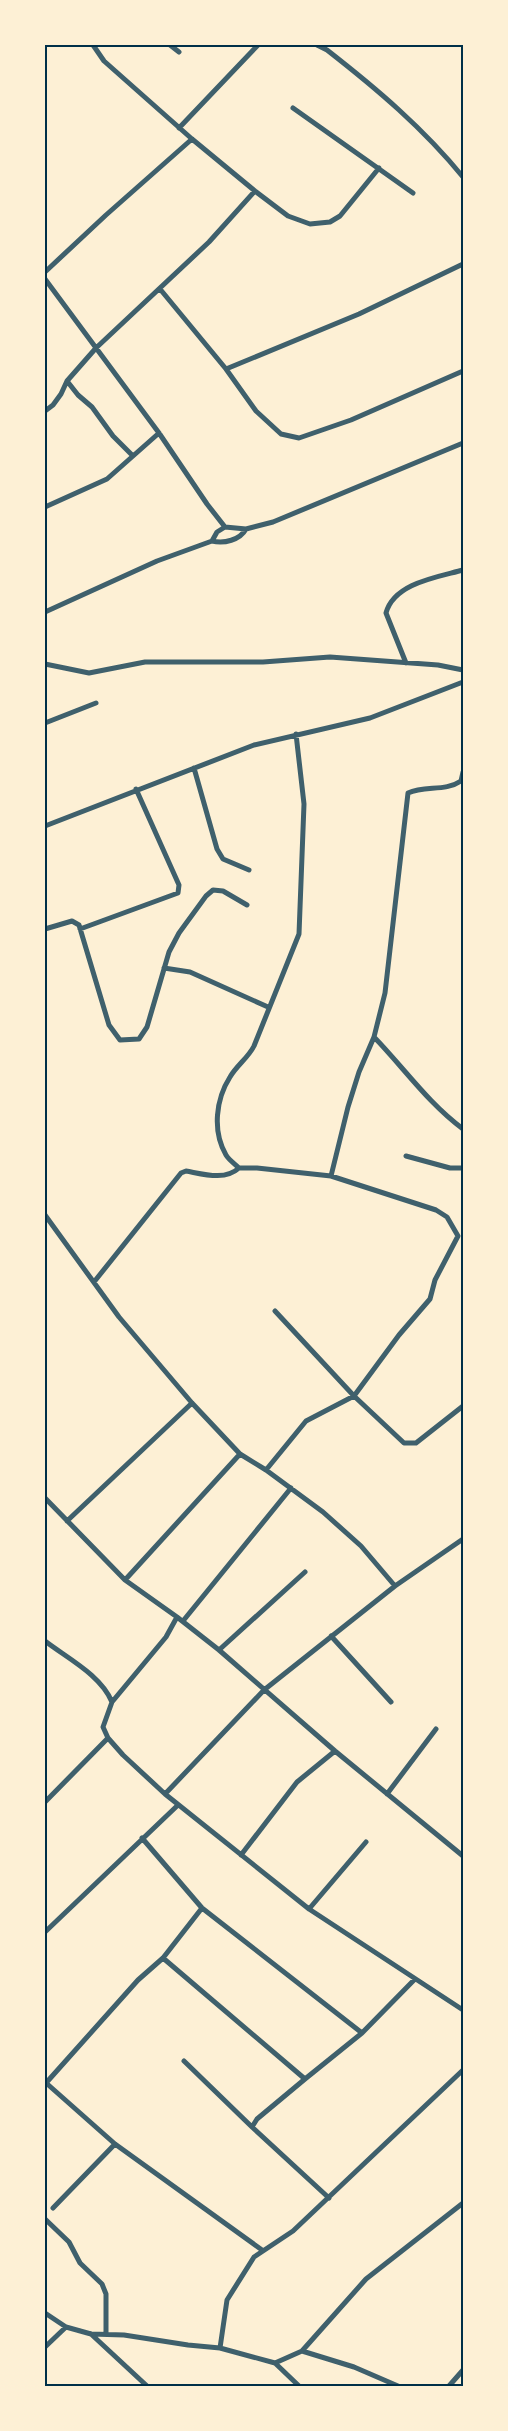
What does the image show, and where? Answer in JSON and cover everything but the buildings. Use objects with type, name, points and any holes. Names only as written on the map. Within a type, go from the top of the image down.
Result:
[{"type":"street","points":[[93,45],[104,61],[179,128],[288,216],[310,224],[330,222],[340,216],[379,168]]},
{"type":"street","points":[[170,45],[179,52]]},
{"type":"street","points":[[179,128],[258,45]]},
{"type":"street","points":[[317,45],[327,50],[385,95],[433,140],[463,177]]},
{"type":"street","points":[[293,108],[413,193]]},
{"type":"street","points":[[45,272],[100,220],[192,139]]},
{"type":"street","points":[[45,411],[57,400],[67,380],[96,348],[209,242],[255,191]]},
{"type":"street","points":[[226,369],[359,314],[463,264]]},
{"type":"street","points":[[45,279],[159,433],[206,504],[225,527],[236,530],[246,529],[292,515],[339,493],[365,485],[391,471],[463,443]]},
{"type":"street","points":[[160,289],[226,369],[256,411],[281,434],[299,438],[351,420],[463,371]]},
{"type":"street","points":[[67,380],[78,395],[92,407],[113,436],[133,456]]},
{"type":"street","points":[[45,507],[107,480],[159,433]]},
{"type":"street","points":[[212,541],[217,532],[225,527]]},
{"type":"street","points":[[45,612],[157,561],[212,541],[219,543],[230,541],[243,534],[246,529]]},
{"type":"street","points":[[406,663],[386,613],[388,606],[418,582],[463,570]]},
{"type":"street","points":[[45,664],[89,673],[145,662],[263,662],[330,657],[463,670]]},
{"type":"street","points":[[45,826],[136,789],[254,745],[370,718],[463,682]]},
{"type":"street","points":[[45,723],[96,703]]},
{"type":"street","points":[[240,1168],[226,1155],[216,1128],[218,1114],[230,1076],[248,1058],[254,1046],[268,1007],[299,934],[304,804],[302,766],[296,734]]},
{"type":"street","points":[[194,768],[217,849],[223,859],[249,870]]},
{"type":"street","points":[[330,1176],[356,1080],[374,1037],[385,993],[408,793],[418,788],[453,787],[461,781],[463,772]]},
{"type":"street","points":[[80,929],[178,893],[179,886],[136,789]]},
{"type":"street","points":[[45,929],[72,921],[79,925],[109,1025],[120,1040],[139,1039],[147,1027],[164,968],[179,933],[206,896],[214,890],[223,892],[247,905]]},
{"type":"street","points":[[164,968],[190,972],[268,1007]]},
{"type":"street","points":[[374,1037],[445,1116],[463,1129]]},
{"type":"street","points":[[406,1156],[450,1168],[463,1168]]},
{"type":"street","points":[[94,1282],[181,1173],[186,1171],[218,1176],[234,1173],[240,1168],[257,1168],[330,1176],[436,1210],[447,1217],[458,1236],[435,1280],[430,1299],[399,1334],[354,1396],[306,1420],[266,1470]]},
{"type":"street","points":[[45,1215],[119,1317],[192,1403],[240,1454],[266,1470],[323,1512],[361,1546],[394,1586]]},
{"type":"street","points":[[275,1311],[354,1396],[404,1443],[416,1443],[463,1406]]},
{"type":"street","points":[[67,1521],[192,1403]]},
{"type":"street","points":[[125,1580],[240,1454]]},
{"type":"street","points":[[183,1621],[290,1488]]},
{"type":"street","points":[[45,1498],[102,1559],[125,1580],[183,1621],[219,1650],[335,1751],[463,1856]]},
{"type":"street","points":[[165,1794],[264,1690],[394,1586],[463,1539]]},
{"type":"street","points":[[219,1650],[305,1572]]},
{"type":"street","points":[[177,1617],[166,1637],[112,1702],[103,1726],[108,1738],[122,1755],[165,1794],[309,1909],[463,2010]]},
{"type":"street","points":[[330,1636],[391,1702]]},
{"type":"street","points":[[45,1641],[96,1680],[108,1693],[112,1702]]},
{"type":"street","points":[[387,1794],[436,1729]]},
{"type":"street","points":[[45,1802],[108,1738]]},
{"type":"street","points":[[241,1855],[297,1782],[335,1751]]},
{"type":"street","points":[[45,1932],[178,1805]]},
{"type":"street","points":[[142,1838],[202,1908],[362,2033]]},
{"type":"street","points":[[309,1909],[366,1842]]},
{"type":"street","points":[[202,1908],[162,1958],[138,1980],[45,2083],[115,2144],[262,2250]]},
{"type":"street","points":[[162,1958],[305,2078]]},
{"type":"street","points":[[252,2127],[257,2119],[362,2033],[415,1979]]},
{"type":"street","points":[[184,2061],[329,2198]]},
{"type":"street","points":[[220,2348],[227,2300],[238,2279],[262,2250],[293,2231],[463,2070]]},
{"type":"street","points":[[53,2208],[115,2144]]},
{"type":"street","points":[[276,2363],[302,2351],[366,2279],[463,2203]]},
{"type":"street","points":[[45,2219],[69,2242],[80,2263],[102,2284],[106,2294],[106,2334]]},
{"type":"street","points":[[45,2313],[66,2327],[91,2334],[106,2334],[220,2348],[276,2363],[299,2386]]},
{"type":"street","points":[[45,2347],[66,2327]]},
{"type":"street","points":[[91,2334],[140,2384],[147,2386]]},
{"type":"street","points":[[302,2351],[354,2368],[398,2386]]},
{"type":"street","points":[[449,2386],[463,2370]]}]
